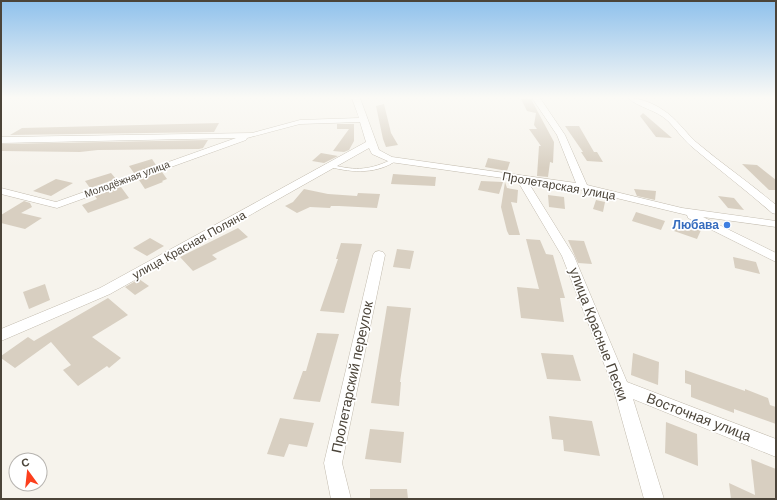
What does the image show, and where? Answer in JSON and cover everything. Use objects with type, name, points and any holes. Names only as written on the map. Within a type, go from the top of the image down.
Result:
[{"type":"street","name":"Молодёжная улица","points":[[1,191],[56,205],[252,135],[300,122],[321,121]]},
{"type":"street","points":[[364,121],[370,143]]},
{"type":"street","points":[[553,121],[562,135],[583,187]]},
{"type":"street","points":[[673,121],[685,136],[743,182],[776,211]]},
{"type":"street","name":"Молодёжная улица","points":[[1,140],[252,135]]},
{"type":"street","name":"Пролетарская улица","points":[[370,143],[375,152],[390,159],[583,187],[682,211],[776,224]]},
{"type":"street","name":"улица Красная Поляна","points":[[1,335],[105,291],[332,166],[370,143]]},
{"type":"street","name":"улица Красные Пески","points":[[521,179],[568,256],[621,387],[654,499]]},
{"type":"street","points":[[682,211],[776,258]]},
{"type":"street","name":"Пролетарский переулок","points":[[341,499],[333,463],[379,255]]},
{"type":"street","name":"Восточная улица","points":[[621,387],[776,448]]},
{"type":"lane","points":[[332,166],[352,171],[368,170],[382,167],[396,160]]},
{"type":"building","points":[[379,121],[388,121],[391,133],[398,145],[386,147]]},
{"type":"building","points":[[535,121],[543,121],[554,142],[553,163],[550,162],[548,177],[537,176],[539,146],[541,146],[529,129],[537,129],[534,125]]},
{"type":"building","points":[[644,121],[653,121],[672,138],[656,137]]},
{"type":"building","points":[[219,123],[214,132],[10,135],[22,128]]},
{"type":"building","points":[[337,124],[354,124],[354,141],[349,150],[344,152],[333,151],[349,129],[337,129]]},
{"type":"building","points":[[565,126],[579,126],[594,152],[597,152],[603,162],[587,161],[581,152],[583,152]]},
{"type":"building","points":[[208,140],[203,148],[199,149],[98,150],[80,152],[1,151],[1,144]]},
{"type":"building","points":[[321,153],[338,156],[324,163],[312,161]]},
{"type":"building","points":[[488,158],[510,162],[507,171],[485,167]]},
{"type":"building","points":[[152,159],[156,165],[134,173],[129,166]]},
{"type":"building","points":[[742,164],[757,165],[776,180],[776,190],[769,190]]},
{"type":"building","points":[[162,172],[167,179],[145,189],[139,180]]},
{"type":"building","points":[[111,173],[116,179],[90,188],[85,181]]},
{"type":"building","points":[[393,174],[436,177],[435,186],[391,184]]},
{"type":"building","points":[[56,179],[73,183],[51,196],[33,191]]},
{"type":"building","points":[[481,181],[503,182],[499,194],[478,190]]},
{"type":"building","points":[[505,182],[507,188],[518,190],[517,203],[511,202],[520,235],[509,235],[507,231],[501,207]]},
{"type":"building","points":[[121,187],[129,198],[88,213],[82,205],[97,199],[95,196]]},
{"type":"building","points":[[304,189],[328,194],[357,196],[358,193],[380,194],[377,208],[339,206],[331,206],[330,208],[310,207],[297,213],[285,206],[293,202]]},
{"type":"building","points":[[634,189],[656,191],[655,200],[637,196]]},
{"type":"building","points":[[548,195],[564,197],[565,209],[549,207]]},
{"type":"building","points":[[718,196],[734,198],[744,210],[728,208]]},
{"type":"building","points":[[596,200],[605,202],[603,212],[593,209]]},
{"type":"building","points":[[24,201],[30,203],[32,207],[21,213],[42,218],[25,229],[1,223],[1,215]]},
{"type":"building","points":[[636,212],[665,221],[661,230],[632,221]]},
{"type":"building","points":[[678,222],[701,230],[697,239],[674,231]]},
{"type":"building","points":[[238,228],[248,237],[212,255],[217,259],[193,271],[180,257]]},
{"type":"building","points":[[150,238],[164,246],[147,256],[133,248]]},
{"type":"building","points":[[526,239],[540,240],[546,254],[553,255],[565,298],[560,298],[564,322],[521,318],[517,287],[539,289]]},
{"type":"building","points":[[568,240],[584,241],[592,264],[578,263]]},
{"type":"building","points":[[341,243],[362,244],[344,313],[320,311],[338,259],[336,259]]},
{"type":"building","points":[[397,249],[414,251],[410,269],[393,267]]},
{"type":"building","points":[[733,257],[756,262],[760,274],[735,268]]},
{"type":"building","points":[[139,279],[149,286],[135,295],[125,287]]},
{"type":"building","points":[[45,284],[50,300],[29,309],[23,292]]},
{"type":"building","points":[[108,298],[128,315],[92,337],[121,358],[109,368],[107,366],[78,386],[63,370],[71,365],[51,342],[15,368],[1,358],[1,356],[28,337],[34,341]]},
{"type":"building","points":[[387,306],[411,308],[400,382],[399,406],[371,403]]},
{"type":"building","points":[[317,333],[339,334],[320,402],[293,399],[303,371],[306,371]]},
{"type":"building","points":[[541,353],[573,355],[581,381],[547,379]]},
{"type":"building","points":[[633,353],[659,362],[658,385],[631,375]]},
{"type":"building","points":[[685,370],[768,398],[770,405],[776,407],[776,424],[734,409],[734,413],[691,397],[691,385],[685,383]]},
{"type":"building","points":[[549,416],[592,421],[600,456],[564,451],[563,440],[552,439]]},
{"type":"building","points":[[280,418],[314,423],[307,447],[289,444],[284,457],[267,454]]},
{"type":"building","points":[[666,422],[697,434],[698,466],[665,453]]},
{"type":"building","points":[[370,429],[404,432],[401,463],[365,459]]},
{"type":"building","points":[[751,459],[776,469],[776,499],[731,499],[729,483],[755,495]]},
{"type":"building","points":[[370,489],[407,489],[408,499],[370,499]]},
{"type":"place","name":"Любава","points":[[727,225]]}]
